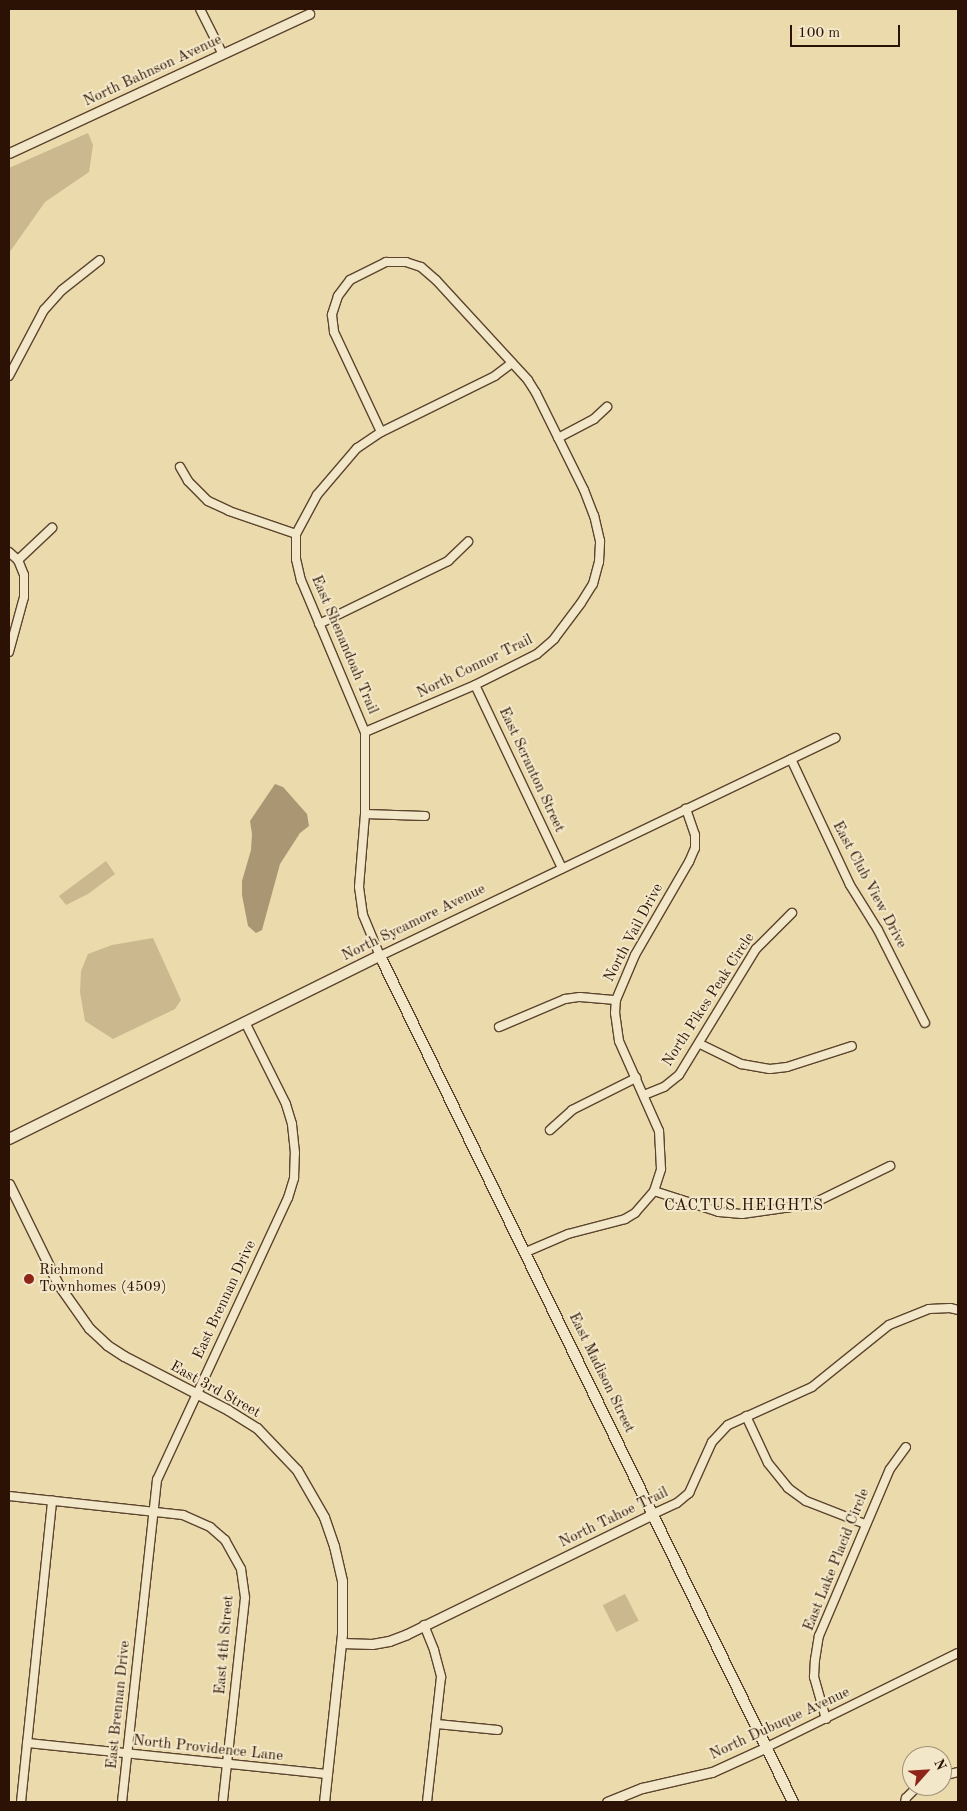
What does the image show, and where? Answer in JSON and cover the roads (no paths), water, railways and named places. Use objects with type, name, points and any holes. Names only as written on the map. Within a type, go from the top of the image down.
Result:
[{"type":"main road","name":"North Sycamore Avenue","points":[[9,1139],[380,956]]},
{"type":"main road","name":"East Madison Street","points":[[380,956],[793,1802]]},
{"type":"street","points":[[200,9],[222,53]]},
{"type":"street","name":"North Bahnson Avenue","points":[[9,153],[309,14]]},
{"type":"street","points":[[9,376],[44,310],[62,290],[100,260]]},
{"type":"street","name":"North Connor Trail","points":[[365,732],[475,685],[529,659],[547,646],[593,584],[600,562],[600,541],[594,516],[536,393],[512,363],[442,286],[421,267],[396,261],[386,262],[358,274],[343,288],[332,316],[334,332],[341,349],[381,432]]},
{"type":"street","name":"East Shenandoah Trail","points":[[380,956],[363,915],[359,887],[365,814],[365,732],[300,575],[296,559],[296,534],[307,510],[338,467],[357,448],[381,432],[488,380],[512,363]]},
{"type":"street","points":[[558,438],[594,419],[607,407]]},
{"type":"street","points":[[180,467],[188,481],[208,500],[229,511],[296,534]]},
{"type":"street","points":[[18,560],[52,528]]},
{"type":"street","points":[[319,624],[448,561],[468,542]]},
{"type":"street","points":[[9,552],[18,560],[24,575],[24,597],[9,652]]},
{"type":"street","name":"East Scranton Street","points":[[475,685],[562,868]]},
{"type":"street","name":"North Sycamore Avenue","points":[[380,956],[835,738]]},
{"type":"street","name":"East Club View Drive","points":[[791,759],[850,885],[878,930],[925,1023]]},
{"type":"street","name":"North Vail Drive","points":[[526,1252],[568,1234],[625,1219],[635,1213],[654,1191],[661,1170],[661,1143],[656,1120],[619,1041],[615,1013],[616,1000],[635,954],[692,855],[696,835],[686,809]]},
{"type":"street","points":[[365,814],[425,816]]},
{"type":"street","name":"North Pikes Peak Circle","points":[[644,1095],[664,1087],[679,1075],[700,1044],[756,949],[792,912]]},
{"type":"street","points":[[499,1027],[565,999],[580,997],[616,1000]]},
{"type":"street","name":"East Brennan Drive","points":[[122,1802],[129,1755],[152,1511],[157,1480],[288,1198],[294,1178],[293,1134],[286,1104],[245,1022]]},
{"type":"street","points":[[700,1044],[741,1064],[770,1069],[787,1067],[852,1046]]},
{"type":"street","points":[[550,1130],[572,1110],[636,1078]]},
{"type":"street","points":[[654,1191],[719,1212],[742,1214],[812,1204],[890,1166]]},
{"type":"street","name":"East 3rd Street","points":[[9,1184],[58,1284],[89,1328],[107,1345],[124,1356],[197,1393],[257,1428],[297,1470],[324,1517],[334,1546],[342,1581],[342,1643],[324,1802]]},
{"type":"street","name":"North Tahoe Trail","points":[[342,1643],[372,1644],[390,1641],[677,1503],[689,1493],[712,1442],[728,1425],[812,1387],[889,1325],[929,1309],[950,1308],[958,1310]]},
{"type":"street","points":[[746,1416],[768,1463],[788,1488],[806,1501],[865,1524]]},
{"type":"street","name":"East Lake Placid Circle","points":[[826,1719],[814,1677],[816,1648],[865,1524],[890,1469],[906,1447]]},
{"type":"street","name":"East 4th Street","points":[[9,1496],[182,1515],[210,1527],[225,1540],[241,1568],[244,1583],[244,1614],[224,1802]]},
{"type":"street","points":[[21,1802],[52,1501]]},
{"type":"street","points":[[424,1625],[434,1650],[441,1677],[427,1802]]},
{"type":"street","name":"North Dubuque Avenue","points":[[607,1802],[642,1788],[712,1772],[826,1719],[958,1653]]},
{"type":"street","points":[[437,1724],[498,1730]]},
{"type":"street","name":"North Providence Lane","points":[[27,1743],[327,1774]]},
{"type":"place","name":"Richmond Townhomes (4509)","points":[[29,1279]]},
{"type":"district","name":"CACTUS HEIGHTS","points":[[744,1206]]}]
